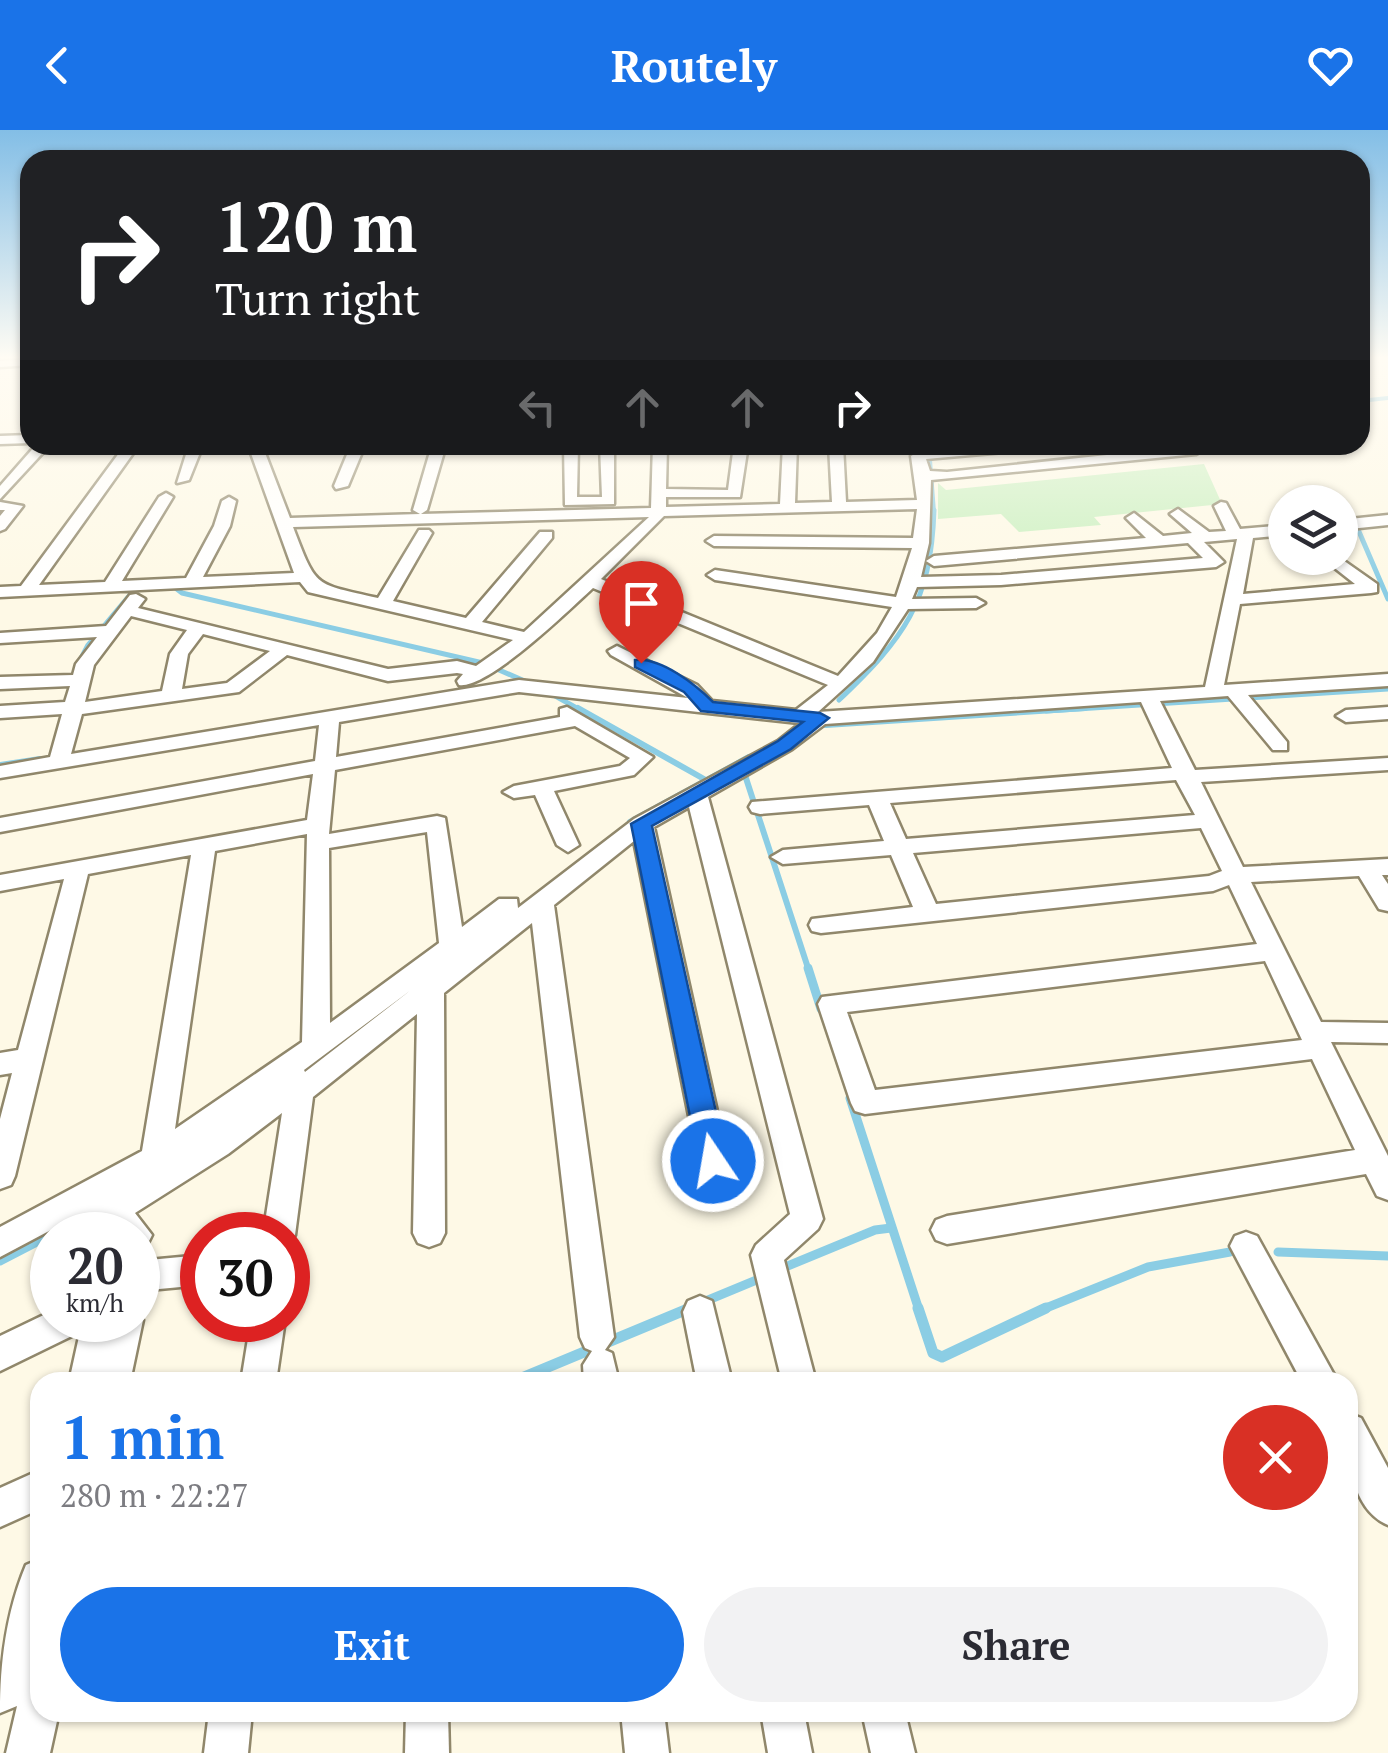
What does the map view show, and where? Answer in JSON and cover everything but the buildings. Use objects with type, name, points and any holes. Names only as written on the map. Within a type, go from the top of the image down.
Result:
[{"type":"street","points":[[0,495],[34,455]]},
{"type":"street","points":[[27,589],[125,455]]},
{"type":"street","points":[[182,480],[192,455]]},
{"type":"street","points":[[259,455],[304,578],[314,588],[528,638]]},
{"type":"street","points":[[341,486],[354,455]]},
{"type":"street","points":[[420,510],[435,455]]},
{"type":"street","points":[[571,455],[570,502],[609,501],[607,455]]},
{"type":"street","points":[[442,697],[528,638],[658,514],[660,455]]},
{"type":"street","points":[[658,493],[735,494],[740,455]]},
{"type":"street","points":[[787,506],[790,455]]},
{"type":"street","points":[[836,455],[838,502]]},
{"type":"street","points":[[100,1212],[156,1158],[294,1080],[316,1047],[422,984],[542,904],[642,824],[785,745],[912,605],[932,475],[925,455]]},
{"type":"street","points":[[932,475],[1173,455]]},
{"type":"street","points":[[111,586],[166,498]]},
{"type":"street","points":[[192,582],[222,526],[229,501]]},
{"type":"street","points":[[283,523],[925,504]]},
{"type":"street","points":[[0,506],[16,506],[0,526]]},
{"type":"street","points":[[1220,506],[1241,536],[1233,600],[1232,695],[1280,746]]},
{"type":"street","points":[[918,582],[1216,562],[1178,514]]},
{"type":"street","points":[[1134,518],[1159,541]]},
{"type":"street","points":[[1358,523],[1388,520]]},
{"type":"street","points":[[934,561],[1268,532]]},
{"type":"street","points":[[382,604],[424,533]]},
{"type":"street","points":[[470,625],[546,536]]},
{"type":"street","points":[[714,541],[920,543]]},
{"type":"street","points":[[824,592],[830,569]]},
{"type":"street","points":[[715,574],[912,605],[976,603]]},
{"type":"street","points":[[1233,600],[1371,588],[1353,575]]},
{"type":"street","points":[[0,592],[304,578]]},
{"type":"street","points":[[591,581],[842,684]]},
{"type":"street","points":[[59,762],[74,680],[103,631],[145,587]]},
{"type":"street","points":[[126,610],[388,675],[457,666],[485,668]]},
{"type":"street","points":[[170,697],[178,654],[198,628]]},
{"type":"street","points":[[0,638],[103,631]]},
{"type":"street","points":[[0,712],[68,708],[232,688],[284,649]]},
{"type":"street","points":[[617,650],[690,689],[708,707]]},
{"type":"street","points":[[0,683],[74,680]]},
{"type":"street","points":[[0,772],[519,686],[810,718],[1232,695],[1388,680]]},
{"type":"street","points":[[514,792],[628,772],[643,757],[519,686]]},
{"type":"street","points":[[948,1230],[1381,1174],[1149,700]]},
{"type":"street","points":[[1346,716],[1388,714]]},
{"type":"street","points":[[316,1047],[318,834],[330,716]]},
{"type":"street","points":[[0,825],[579,719]]},
{"type":"street","points":[[760,807],[1388,764]]},
{"type":"street","points":[[542,787],[568,846]]},
{"type":"street","points":[[696,793],[808,1219],[767,1255],[796,1372]]},
{"type":"street","points":[[876,797],[929,915]]},
{"type":"street","points":[[783,857],[1207,822]]},
{"type":"street","points":[[0,883],[204,846],[437,823],[452,948]]},
{"type":"street","points":[[642,824],[713,1161]]},
{"type":"street","points":[[156,1158],[204,846]]},
{"type":"street","points":[[0,1176],[78,868]]},
{"type":"street","points":[[822,924],[1213,883],[1233,875],[1377,868],[1388,902]]},
{"type":"street","points":[[542,904],[600,1361]]},
{"type":"street","points":[[103,1212],[217,1146],[294,1080],[422,984],[452,948],[508,905]]},
{"type":"street","points":[[1271,951],[831,1004],[865,1103],[1388,1033]]},
{"type":"street","points":[[422,984],[429,1233]]},
{"type":"street","points":[[0,1064],[30,1059]]},
{"type":"street","points":[[282,1212],[294,1080]]},
{"type":"street","points":[[0,1242],[30,1234]]},
{"type":"street","points":[[1246,1246],[1315,1372]]},
{"type":"street","points":[[700,1312],[713,1372]]},
{"type":"street","points":[[0,1354],[30,1339]]},
{"type":"street","points":[[88,1372],[95,1342]]},
{"type":"street","points":[[115,1372],[121,1342]]},
{"type":"street","points":[[260,1372],[265,1342]]},
{"type":"street","points":[[1358,1450],[1388,1506]]},
{"type":"street","points":[[0,1508],[30,1493]]},
{"type":"street","points":[[0,1692],[16,1684],[30,1622]]},
{"type":"street","points":[[28,1753],[35,1722]]},
{"type":"street","points":[[226,1753],[230,1722]]},
{"type":"street","points":[[427,1722],[427,1753]]},
{"type":"street","points":[[643,1722],[647,1753]]},
{"type":"street","points":[[784,1722],[790,1753]]},
{"type":"street","points":[[885,1722],[893,1753]]},
{"type":"green space","points":[[1204,464],[1222,504],[1094,517],[1101,525],[1019,532],[1001,514],[938,519],[938,483],[946,490]]},
{"type":"waterway","points":[[930,460],[934,511]]},
{"type":"waterway","points":[[839,700],[881,657],[910,617],[927,570],[934,511]]},
{"type":"waterway","points":[[1358,529],[1388,599]]},
{"type":"waterway","points":[[169,583],[182,593],[483,663],[527,682]]},
{"type":"waterway","points":[[76,668],[88,645],[134,590]]},
{"type":"waterway","points":[[1046,711],[1388,689]]},
{"type":"waterway","points":[[550,693],[582,711]]},
{"type":"waterway","points":[[578,708],[704,779]]},
{"type":"waterway","points":[[826,725],[1085,708]]},
{"type":"waterway","points":[[630,822],[749,757]]},
{"type":"waterway","points":[[0,765],[40,759]]},
{"type":"waterway","points":[[742,766],[809,971]]},
{"type":"waterway","points":[[808,968],[821,1009]]},
{"type":"waterway","points":[[850,1098],[919,1310]]},
{"type":"waterway","points":[[778,1270],[875,1230],[891,1228]]},
{"type":"waterway","points":[[0,1261],[30,1245]]},
{"type":"waterway","points":[[1041,1310],[1148,1267],[1230,1252]]},
{"type":"waterway","points":[[1278,1252],[1388,1256]]},
{"type":"waterway","points":[[684,1310],[766,1276]]},
{"type":"waterway","points":[[536,1372],[690,1308]]},
{"type":"waterway","points":[[918,1308],[933,1353],[942,1357],[1046,1308]]},
{"type":"route","points":[[641,663],[690,689],[708,707],[820,718],[785,745],[642,824],[713,1161]]}]
